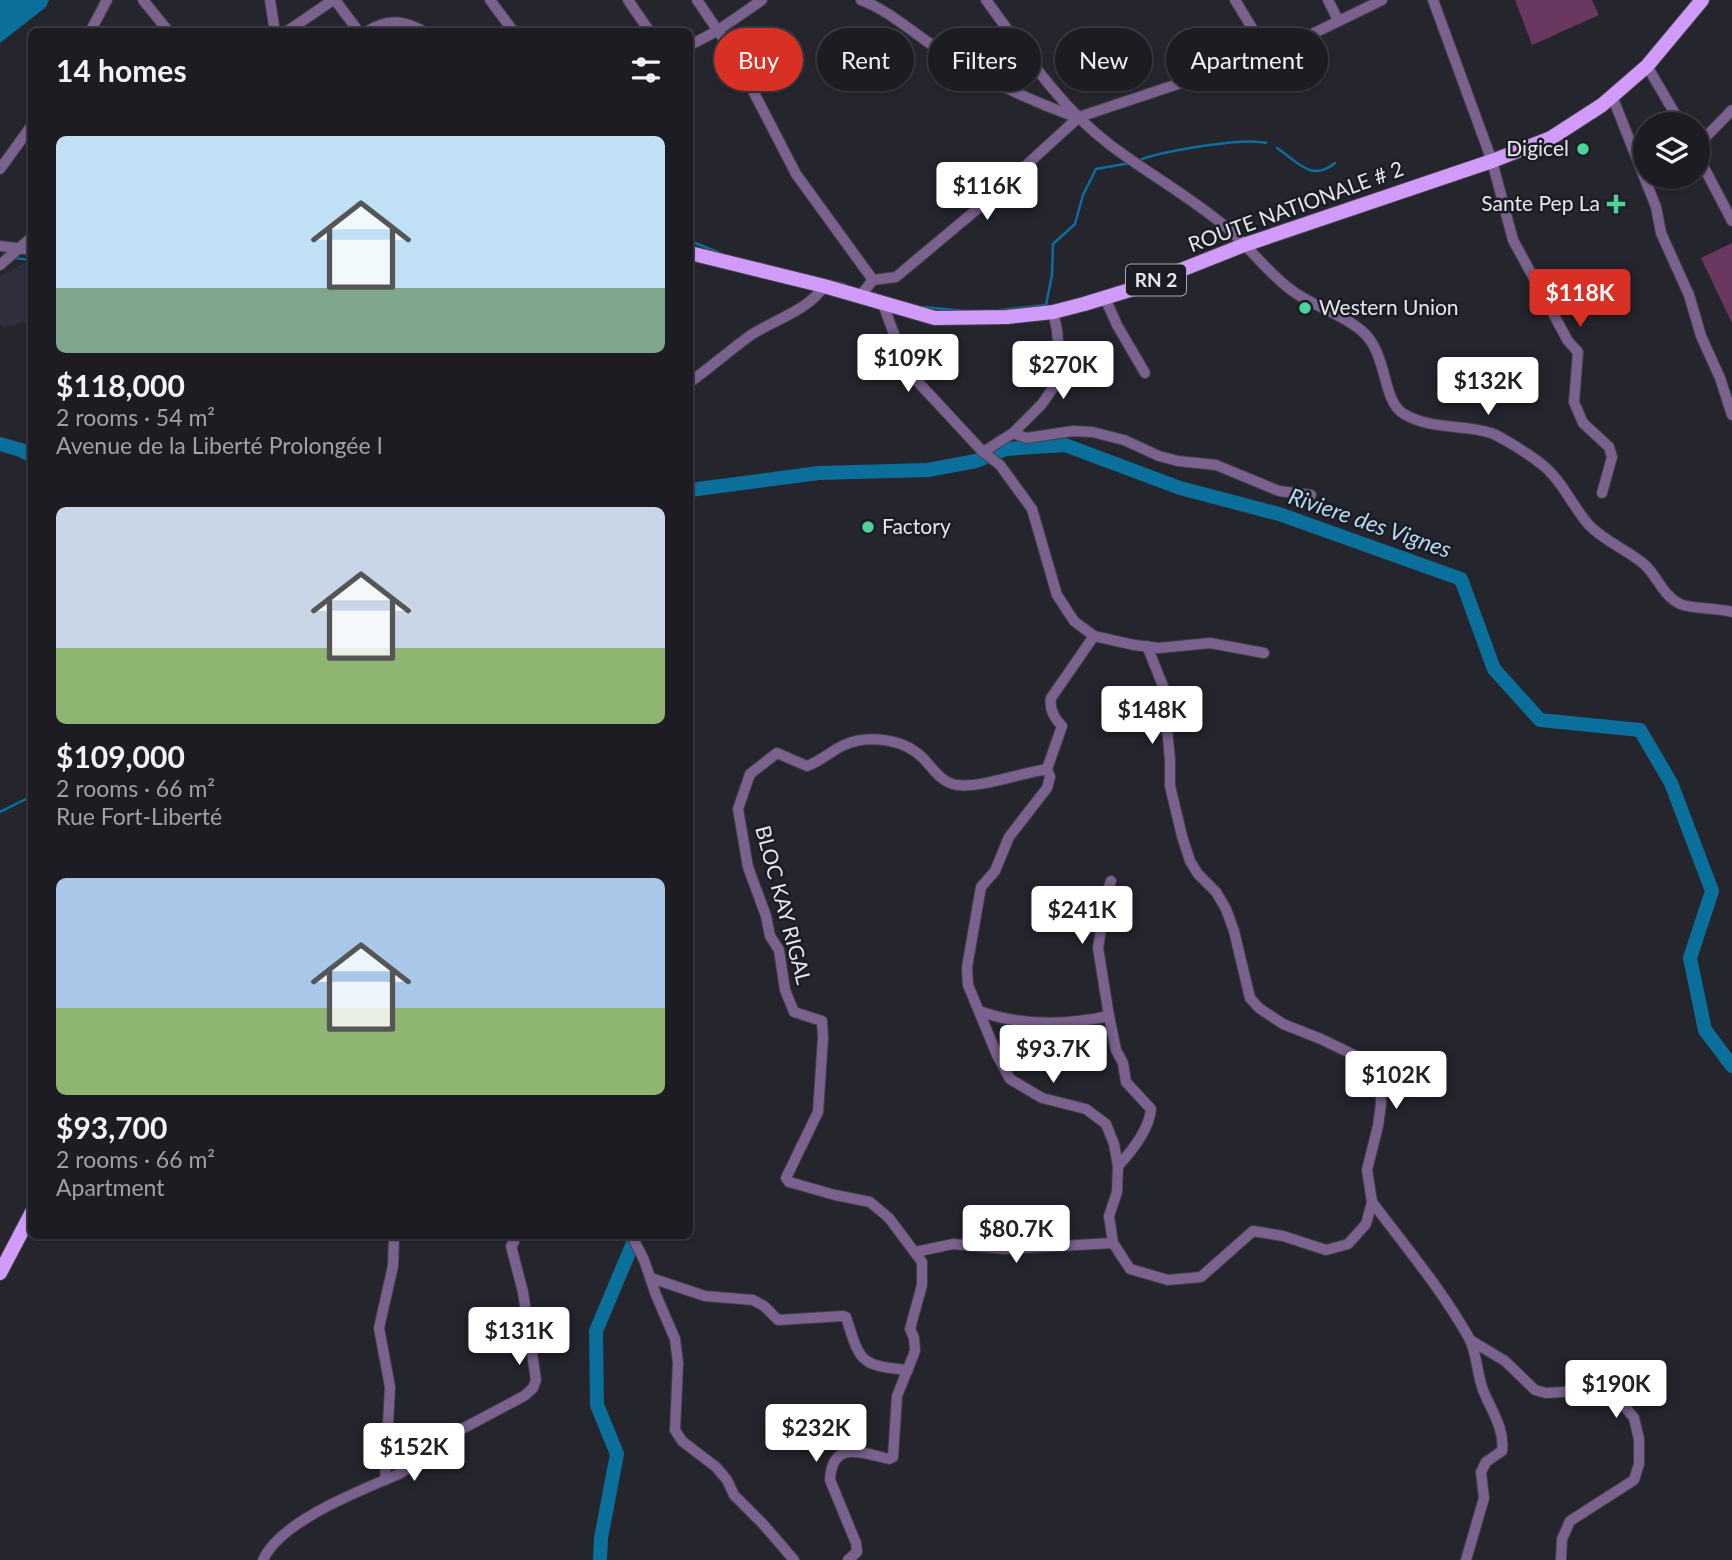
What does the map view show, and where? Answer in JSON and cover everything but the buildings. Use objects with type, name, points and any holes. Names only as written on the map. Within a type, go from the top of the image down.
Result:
[{"type":"main road","name":"ROUTE NATIONALE # 2","points":[[693,254],[824,286],[935,318],[1007,317],[1053,312],[1133,289],[1244,245],[1551,138],[1612,96],[1647,66],[1702,0]]},
{"type":"main road","points":[[0,1273],[28,1220]]},
{"type":"street","points":[[92,28],[107,0]]},
{"type":"street","points":[[143,0],[166,28]]},
{"type":"street","points":[[270,0],[274,28]]},
{"type":"street","points":[[292,28],[334,0],[356,28]]},
{"type":"street","points":[[490,0],[511,28]]},
{"type":"street","points":[[628,0],[647,28]]},
{"type":"street","points":[[697,0],[716,28]]},
{"type":"street","points":[[720,28],[762,0]]},
{"type":"street","points":[[861,0],[946,54],[1007,88],[1048,107],[1079,117]]},
{"type":"street","points":[[986,0],[1044,76],[1079,117],[1109,145],[1203,209],[1293,292],[1361,330],[1371,340],[1387,380],[1387,390],[1401,413],[1443,427],[1458,427],[1492,434],[1530,456],[1543,464],[1590,526],[1646,566],[1662,590],[1681,604],[1732,612]]},
{"type":"street","points":[[1235,0],[1252,28]]},
{"type":"street","points":[[1328,0],[1338,20]]},
{"type":"street","points":[[1323,28],[1382,0]]},
{"type":"street","points":[[1433,0],[1492,160],[1513,240],[1568,341],[1578,352],[1574,402],[1583,422],[1609,447],[1612,457],[1602,493]]},
{"type":"street","points":[[372,28],[380,23],[404,23],[416,28]]},
{"type":"street","points":[[693,43],[714,32]]},
{"type":"street","points":[[1647,66],[1674,112]]},
{"type":"street","points":[[860,296],[873,280],[896,277],[988,200],[1079,117],[1166,88]]},
{"type":"street","points":[[752,91],[796,174],[873,280]]},
{"type":"street","points":[[1612,96],[1656,207],[1661,233],[1689,295],[1701,336],[1720,378],[1732,415]]},
{"type":"street","points":[[1710,133],[1732,110]]},
{"type":"street","points":[[0,169],[28,130]]},
{"type":"street","points":[[1710,179],[1732,221]]},
{"type":"street","points":[[0,265],[28,240]]},
{"type":"street","points":[[0,246],[28,250]]},
{"type":"street","points":[[693,380],[751,335],[810,300],[824,286]]},
{"type":"street","points":[[1105,298],[1144,373]]},
{"type":"street","points":[[883,304],[898,345],[917,380],[983,452],[1000,465],[1031,509],[1057,594],[1074,621],[1094,636],[1147,646],[1159,648],[1210,643],[1264,653]]},
{"type":"street","points":[[983,452],[1013,433],[1042,404],[1061,376],[1053,312]]},
{"type":"street","points":[[1720,378],[1732,373]]},
{"type":"street","points":[[1013,433],[1026,439],[1073,430],[1092,432],[1124,440],[1159,456],[1216,465],[1279,491],[1311,495]]},
{"type":"street","points":[[1094,636],[1051,698],[1050,705],[1056,720],[1062,726],[1047,769],[1050,777],[1047,788],[1016,827],[995,871],[981,887],[967,967],[968,985],[1010,1079],[1042,1098],[1086,1109],[1106,1124],[1114,1144],[1118,1166],[1117,1192],[1109,1216],[1114,1243],[1130,1269],[1168,1280],[1201,1277],[1253,1231],[1283,1236],[1326,1250],[1348,1244],[1366,1224],[1372,1202],[1367,1170],[1381,1104],[1380,1081],[1356,1056],[1283,1024],[1259,1008],[1250,998],[1227,909],[1216,892],[1198,874],[1190,861],[1182,836],[1170,786],[1163,686],[1147,646]]},
{"type":"street","name":"BLOC KAY RIGAL","points":[[915,1252],[889,1218],[870,1202],[789,1182],[786,1178],[818,1112],[822,1021],[794,1012],[785,990],[779,950],[770,936],[766,916],[748,867],[738,809],[750,774],[777,753],[807,766],[855,741],[894,741],[916,750],[941,778],[954,785],[975,785],[1047,769]]},
{"type":"street","points":[[1111,881],[1098,948],[1109,1016],[1126,1082],[1151,1109],[1140,1136],[1118,1166]]},
{"type":"street","points":[[979,1011],[1025,1022],[1077,1023],[1109,1016]]},
{"type":"street","points":[[1372,1202],[1441,1292],[1470,1340],[1482,1388],[1503,1440],[1502,1451],[1486,1462],[1481,1472],[1484,1498],[1466,1560]]},
{"type":"street","points":[[385,1480],[390,1387],[379,1328],[393,1266],[394,1239]]},
{"type":"street","points":[[263,1560],[269,1546],[325,1506],[401,1473],[445,1440],[524,1396],[533,1388],[536,1380],[534,1361],[523,1292],[511,1246],[514,1239]]},
{"type":"street","points":[[633,1239],[675,1339],[678,1363],[675,1430],[681,1441],[716,1467],[734,1495],[794,1560]]},
{"type":"street","points":[[848,1560],[857,1552],[856,1543],[830,1480],[830,1471],[839,1455],[849,1450],[889,1459],[893,1457],[897,1396],[915,1351],[911,1329],[923,1273],[922,1262],[915,1252],[953,1244],[1005,1249],[1114,1243]]},
{"type":"street","points":[[651,1278],[705,1296],[753,1300],[764,1306],[778,1320],[846,1317],[855,1349],[863,1358],[873,1364],[908,1370]]},
{"type":"street","points":[[1470,1340],[1505,1361],[1535,1390],[1546,1393],[1563,1392],[1592,1385],[1617,1397],[1634,1418],[1639,1439],[1639,1464],[1634,1480],[1570,1521],[1562,1539],[1561,1560]]},
{"type":"shaded area","points":[[1515,0],[1592,0],[1599,15],[1532,45]]},
{"type":"shaded area","points":[[1732,243],[1732,323],[1701,258]]},
{"type":"shaded area","points":[[28,262],[28,321],[3,328],[0,324],[0,276]]},
{"type":"water","points":[[0,0],[49,0],[46,7],[0,43]]},
{"type":"waterway","points":[[1142,159],[1223,143],[1266,143]]},
{"type":"waterway","points":[[1277,148],[1312,171],[1319,171],[1335,163]]},
{"type":"waterway","points":[[1000,310],[1046,305],[1052,275],[1053,244],[1075,224],[1083,195],[1096,169],[1130,163]]},
{"type":"waterway","points":[[693,242],[720,253]]},
{"type":"waterway","points":[[14,258],[28,260]]},
{"type":"waterway","points":[[834,282],[845,284]]},
{"type":"waterway","points":[[923,307],[965,311]]},
{"type":"waterway","name":"Riviere des Vignes","points":[[0,444],[28,454]]},
{"type":"waterway","name":"Riviere des Vignes","points":[[693,490],[819,473],[928,470],[976,461],[1006,449],[1065,445],[1180,488],[1279,514],[1461,579],[1494,669],[1540,720],[1640,730],[1671,783],[1712,891],[1690,958],[1705,1030],[1732,1066]]},
{"type":"waterway","name":"Riviere des Vignes","points":[[0,812],[28,798]]},
{"type":"waterway","points":[[600,1560],[601,1538],[617,1454],[597,1405],[596,1331],[635,1239]]},
{"type":"place","name":"Digicel","points":[[1583,149]]},
{"type":"place","name":"Sante Pep La","points":[[1616,204]]},
{"type":"place","name":"Western Union","points":[[1305,308]]},
{"type":"place","name":"Factory","points":[[868,527]]}]
